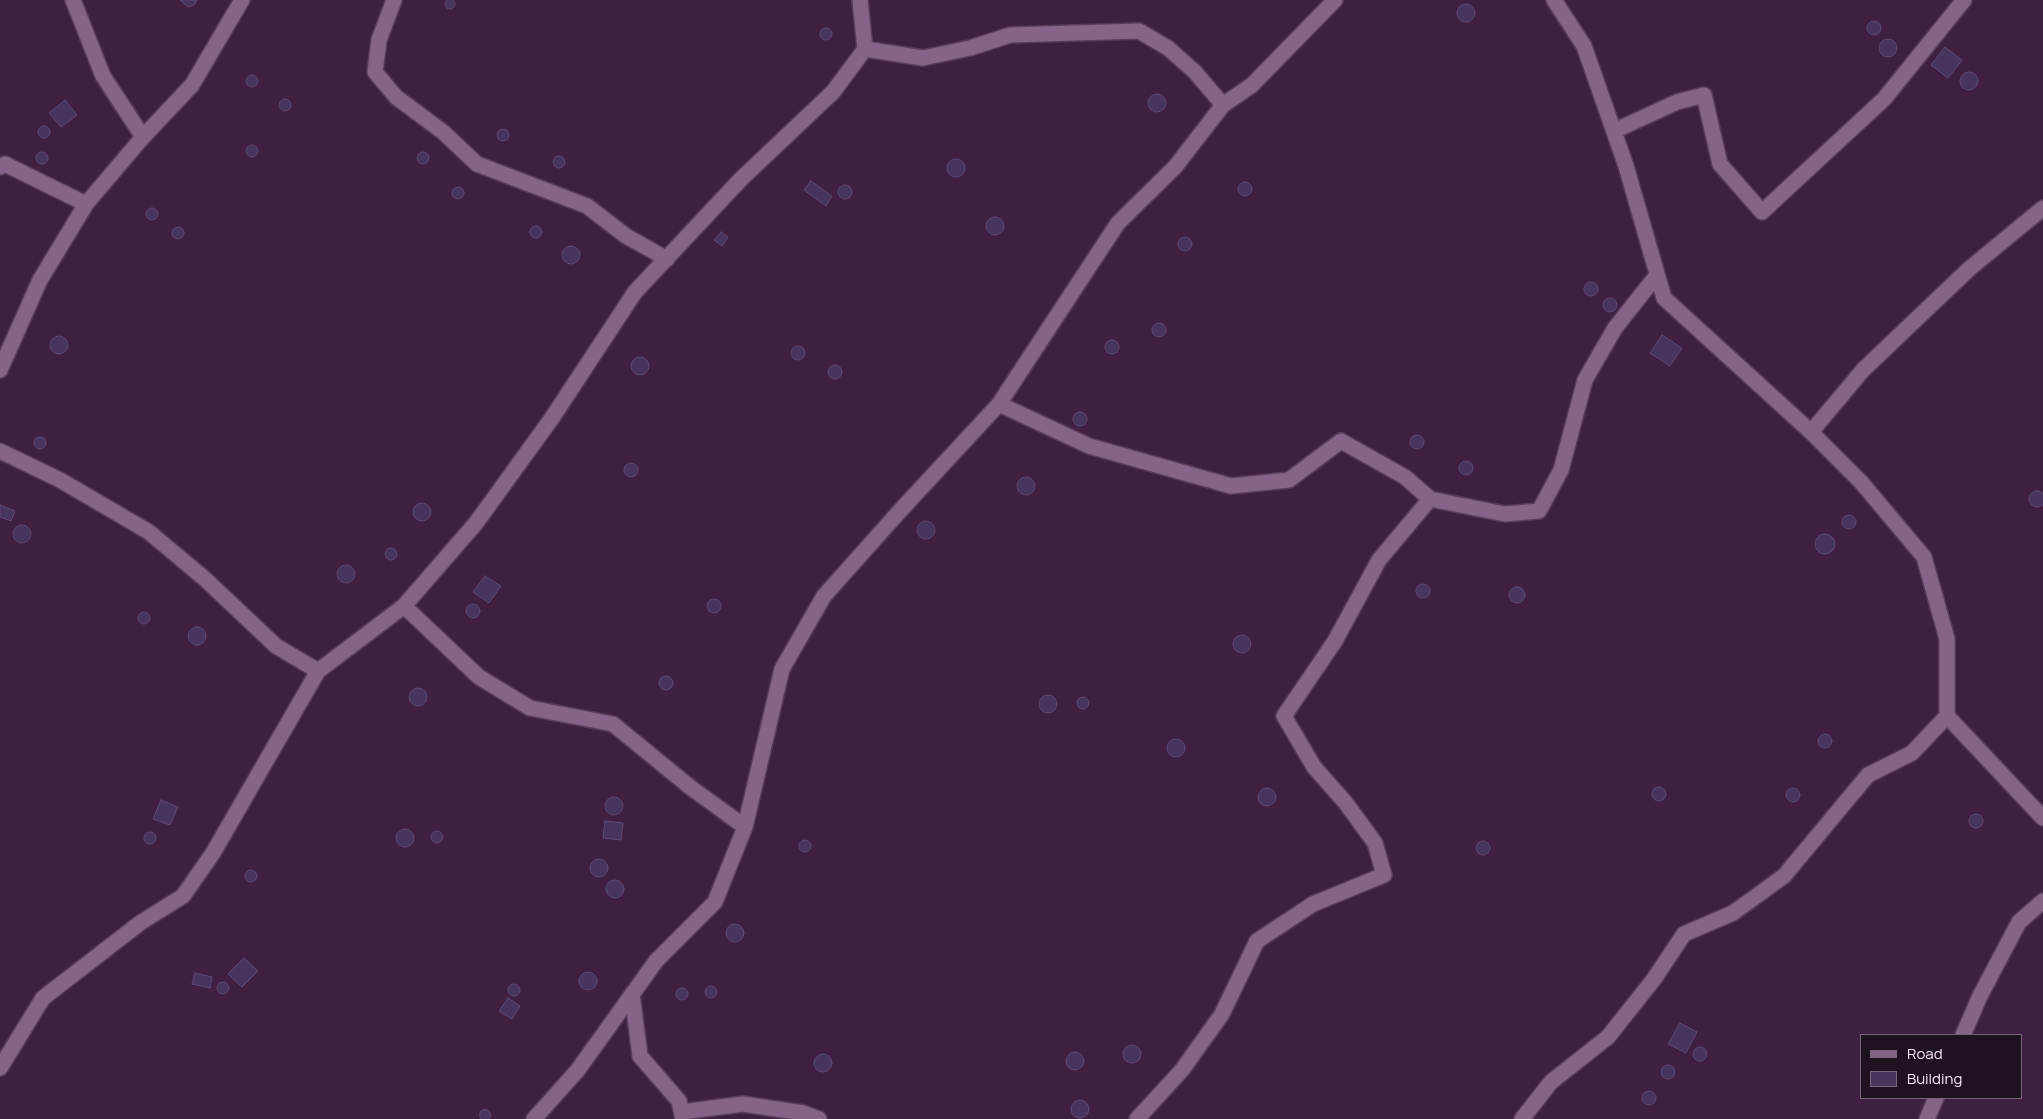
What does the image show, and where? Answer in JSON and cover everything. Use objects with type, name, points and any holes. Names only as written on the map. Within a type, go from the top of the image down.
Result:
[{"type":"street","points":[[73,0],[103,76],[143,137]]},
{"type":"street","points":[[0,370],[40,280],[86,204],[143,137],[192,85],[242,0]]},
{"type":"street","points":[[394,0],[379,40],[374,72],[396,97],[443,132],[477,164],[587,206],[626,236],[667,258]]},
{"type":"street","points":[[0,1068],[42,998],[140,923],[183,896],[213,853],[318,671],[404,606],[476,523],[552,418],[635,292],[741,179],[833,92],[866,50],[860,0]]},
{"type":"street","points":[[534,1119],[577,1071],[656,961],[715,902],[744,827],[782,669],[824,596],[898,512],[999,404],[1118,223],[1175,167],[1223,105],[1252,85],[1271,68],[1336,0]]},
{"type":"street","points":[[1554,0],[1584,46],[1626,166],[1664,298],[1811,432],[1861,482],[1924,557],[1947,639],[1947,716],[2043,818]]},
{"type":"street","points":[[1614,131],[1677,102],[1704,95],[1720,164],[1762,212],[1884,99],[1964,0]]},
{"type":"street","points":[[866,50],[923,58],[970,48],[1010,35],[1139,32],[1168,48],[1195,72],[1223,105]]},
{"type":"street","points":[[0,167],[4,164],[86,204]]},
{"type":"street","points":[[1811,432],[1863,370],[1969,269],[2043,208]]},
{"type":"street","points":[[999,404],[1089,446],[1231,486],[1289,480],[1341,442],[1405,477],[1430,499],[1504,514],[1539,511],[1561,470],[1585,380],[1615,328],[1657,275]]},
{"type":"street","points":[[0,451],[60,480],[149,532],[205,579],[276,646],[318,671]]},
{"type":"street","points":[[1137,1119],[1182,1070],[1222,1014],[1257,941],[1313,904],[1384,874],[1375,844],[1345,802],[1314,766],[1284,716],[1335,641],[1379,560],[1430,499]]},
{"type":"street","points":[[404,606],[479,677],[530,708],[613,724],[690,787],[744,827]]},
{"type":"street","points":[[1522,1119],[1550,1082],[1608,1038],[1654,979],[1684,934],[1733,913],[1784,876],[1868,775],[1912,753],[1947,716]]},
{"type":"street","points":[[1963,1034],[1980,996],[2019,922],[2043,901]]},
{"type":"street","points":[[632,994],[640,1056],[678,1101],[682,1116],[743,1104],[803,1113],[819,1119]]},
{"type":"street","points":[[1927,1119],[1936,1099]]},
{"type":"building","points":[[448,-1],[452,-1],[455,4],[454,8],[448,9],[445,6],[445,2]]},
{"type":"building","points":[[180,0],[197,0],[194,5],[188,7]]},
{"type":"building","points":[[1466,4],[1472,7],[1475,13],[1472,19],[1466,22],[1460,19],[1457,13],[1460,7]]},
{"type":"building","points":[[1874,21],[1879,23],[1881,28],[1879,33],[1874,35],[1869,33],[1867,28],[1869,23]]},
{"type":"building","points":[[826,28],[832,34],[826,40],[820,34]]},
{"type":"building","points":[[1888,39],[1894,42],[1897,48],[1894,54],[1888,57],[1882,54],[1879,48],[1882,42]]},
{"type":"building","points":[[1945,47],[1962,60],[1948,78],[1931,65]]},
{"type":"building","points":[[1969,72],[1975,75],[1978,81],[1975,87],[1969,90],[1963,87],[1960,81],[1963,75]]},
{"type":"building","points":[[250,75],[254,75],[258,81],[254,87],[250,87],[246,83],[246,79]]},
{"type":"building","points":[[1157,94],[1163,97],[1166,103],[1163,109],[1157,112],[1151,109],[1148,103],[1151,97]]},
{"type":"building","points":[[283,99],[287,99],[291,105],[287,111],[283,111],[279,107],[279,103]]},
{"type":"building","points":[[65,100],[77,115],[61,127],[49,113]]},
{"type":"building","points":[[42,126],[46,126],[50,132],[46,138],[42,138],[38,134],[38,130]]},
{"type":"building","points":[[501,129],[505,129],[509,135],[505,141],[501,141],[497,137],[497,133]]},
{"type":"building","points":[[250,145],[254,145],[258,151],[254,157],[250,157],[246,153],[246,149]]},
{"type":"building","points":[[40,152],[44,152],[48,158],[44,164],[40,164],[36,160],[36,156]]},
{"type":"building","points":[[421,152],[425,152],[429,158],[425,164],[421,164],[417,160],[417,156]]},
{"type":"building","points":[[557,156],[561,156],[565,162],[561,168],[557,168],[553,164],[553,160]]},
{"type":"building","points":[[956,159],[962,162],[965,168],[962,174],[956,177],[950,174],[947,168],[950,162]]},
{"type":"building","points":[[811,181],[832,196],[826,206],[804,190]]},
{"type":"building","points":[[1245,182],[1250,184],[1252,189],[1250,194],[1245,196],[1240,194],[1238,189],[1240,184]]},
{"type":"building","points":[[845,185],[850,187],[852,192],[850,197],[845,199],[840,197],[838,192],[840,187]]},
{"type":"building","points":[[456,187],[460,187],[464,193],[460,199],[456,199],[452,195],[452,191]]},
{"type":"building","points":[[150,208],[154,208],[158,214],[154,220],[150,220],[146,216],[146,212]]},
{"type":"building","points":[[995,217],[1001,220],[1004,226],[1001,232],[995,235],[989,232],[986,226],[989,220]]},
{"type":"building","points":[[534,226],[538,226],[542,232],[538,238],[534,238],[530,234],[530,230]]},
{"type":"building","points":[[176,227],[180,227],[184,233],[180,239],[176,239],[172,235],[172,231]]},
{"type":"building","points":[[721,232],[728,237],[722,246],[714,240]]},
{"type":"building","points":[[1185,237],[1190,239],[1192,244],[1190,249],[1185,251],[1180,249],[1178,244],[1180,239]]},
{"type":"building","points":[[571,246],[577,249],[580,255],[577,261],[571,264],[565,261],[562,255],[565,249]]},
{"type":"building","points":[[1591,282],[1596,284],[1598,289],[1596,294],[1591,296],[1586,294],[1584,289],[1586,284]]},
{"type":"building","points":[[1610,298],[1615,300],[1617,305],[1615,310],[1610,312],[1605,310],[1603,305],[1605,300]]},
{"type":"building","points":[[1159,323],[1164,325],[1166,330],[1164,335],[1159,337],[1154,335],[1152,330],[1154,325]]},
{"type":"building","points":[[1662,335],[1682,348],[1670,366],[1650,353]]},
{"type":"building","points":[[59,336],[65,339],[68,345],[65,351],[59,354],[53,351],[50,345],[53,339]]},
{"type":"building","points":[[1112,340],[1117,342],[1119,347],[1117,352],[1112,354],[1107,352],[1105,347],[1107,342]]},
{"type":"building","points":[[798,346],[803,348],[805,353],[803,358],[798,360],[793,358],[791,353],[793,348]]},
{"type":"building","points":[[640,357],[646,360],[649,366],[646,372],[640,375],[634,372],[631,366],[634,360]]},
{"type":"building","points":[[835,365],[840,367],[842,372],[840,377],[835,379],[830,377],[828,372],[830,367]]},
{"type":"building","points":[[1080,412],[1085,414],[1087,419],[1085,424],[1080,426],[1075,424],[1073,419],[1075,414]]},
{"type":"building","points":[[1417,435],[1422,437],[1424,442],[1422,447],[1417,449],[1412,447],[1410,442],[1412,437]]},
{"type":"building","points":[[38,437],[42,437],[46,443],[42,449],[38,449],[34,445],[34,441]]},
{"type":"building","points":[[1466,461],[1471,463],[1473,468],[1471,473],[1466,475],[1461,473],[1459,468],[1461,463]]},
{"type":"building","points":[[631,463],[636,465],[638,470],[636,475],[631,477],[626,475],[624,470],[626,465]]},
{"type":"building","points":[[1026,477],[1032,480],[1035,486],[1032,492],[1026,495],[1020,492],[1017,486],[1020,480]]},
{"type":"building","points":[[2040,491],[2043,493],[2043,505],[2034,507],[2031,505],[2029,496],[2031,493]]},
{"type":"building","points":[[422,503],[428,506],[431,512],[428,518],[422,521],[416,518],[413,512],[416,506]]},
{"type":"building","points":[[0,505],[15,511],[11,521],[0,517]]},
{"type":"building","points":[[1846,515],[1852,515],[1856,522],[1852,529],[1846,529],[1842,525],[1842,519]]},
{"type":"building","points":[[926,521],[932,524],[935,530],[932,536],[926,539],[920,536],[917,530],[920,524]]},
{"type":"building","points":[[22,525],[28,528],[31,534],[28,540],[22,543],[16,540],[13,534],[16,528]]},
{"type":"building","points":[[1825,534],[1832,537],[1835,544],[1832,551],[1825,554],[1818,551],[1815,544],[1818,537]]},
{"type":"building","points":[[389,548],[393,548],[397,554],[393,560],[389,560],[385,556],[385,552]]},
{"type":"building","points":[[346,565],[352,568],[355,574],[352,580],[346,583],[340,580],[337,574],[340,568]]},
{"type":"building","points":[[485,576],[501,586],[489,603],[473,592]]},
{"type":"building","points":[[1423,584],[1428,586],[1430,591],[1428,596],[1423,598],[1418,596],[1416,591],[1418,586]]},
{"type":"building","points":[[1517,587],[1525,595],[1517,603],[1509,595]]},
{"type":"building","points":[[714,599],[719,601],[721,606],[719,611],[714,613],[709,611],[707,606],[709,601]]},
{"type":"building","points":[[473,604],[478,606],[480,611],[478,616],[473,618],[468,616],[466,611],[468,606]]},
{"type":"building","points":[[142,612],[146,612],[150,618],[146,624],[142,624],[138,620],[138,616]]},
{"type":"building","points":[[197,627],[203,630],[206,636],[203,642],[197,645],[191,642],[188,636],[191,630]]},
{"type":"building","points":[[1242,635],[1248,638],[1251,644],[1248,650],[1242,653],[1236,650],[1233,644],[1236,638]]},
{"type":"building","points":[[666,676],[671,678],[673,683],[671,688],[666,690],[661,688],[659,683],[661,678]]},
{"type":"building","points":[[418,688],[424,691],[427,697],[424,703],[418,706],[412,703],[409,697],[412,691]]},
{"type":"building","points":[[1048,695],[1054,698],[1057,704],[1054,710],[1048,713],[1042,710],[1039,704],[1042,698]]},
{"type":"building","points":[[1083,697],[1089,703],[1083,709],[1077,703]]},
{"type":"building","points":[[1822,734],[1828,734],[1832,741],[1828,748],[1822,748],[1818,744],[1818,738]]},
{"type":"building","points":[[1176,739],[1182,742],[1185,748],[1182,754],[1176,757],[1170,754],[1167,748],[1170,742]]},
{"type":"building","points":[[1656,787],[1662,787],[1666,794],[1662,801],[1656,801],[1652,797],[1652,791]]},
{"type":"building","points":[[1267,788],[1273,791],[1276,797],[1273,803],[1267,806],[1261,803],[1258,797],[1261,791]]},
{"type":"building","points":[[1790,788],[1796,788],[1800,795],[1796,802],[1790,802],[1786,798],[1786,792]]},
{"type":"building","points":[[614,797],[620,800],[623,806],[620,812],[614,815],[608,812],[605,806],[608,800]]},
{"type":"building","points":[[161,800],[178,807],[170,825],[153,819]]},
{"type":"building","points":[[1973,814],[1979,814],[1983,821],[1979,828],[1973,828],[1969,824],[1969,818]]},
{"type":"building","points":[[605,821],[623,823],[621,840],[603,838]]},
{"type":"building","points":[[405,829],[411,832],[414,838],[411,844],[405,847],[399,844],[396,838],[399,832]]},
{"type":"building","points":[[437,831],[443,837],[437,843],[431,837]]},
{"type":"building","points":[[148,832],[152,832],[156,838],[152,844],[148,844],[144,840],[144,836]]},
{"type":"building","points":[[805,840],[811,846],[805,852],[799,846]]},
{"type":"building","points":[[1483,841],[1488,843],[1490,848],[1488,853],[1483,855],[1478,853],[1476,848],[1478,843]]},
{"type":"building","points":[[599,859],[605,862],[608,868],[605,874],[599,877],[593,874],[590,868],[593,862]]},
{"type":"building","points":[[251,870],[257,876],[251,882],[245,876]]},
{"type":"building","points":[[615,880],[621,883],[624,889],[621,895],[615,898],[609,895],[606,889],[609,883]]},
{"type":"building","points":[[735,924],[741,927],[744,933],[741,939],[735,942],[729,939],[726,933],[729,927]]},
{"type":"building","points":[[244,958],[258,971],[242,987],[228,974]]},
{"type":"building","points":[[588,972],[594,975],[597,981],[594,987],[588,990],[582,987],[579,981],[582,975]]},
{"type":"building","points":[[195,973],[212,977],[210,988],[192,984]]},
{"type":"building","points":[[223,982],[229,988],[223,994],[217,988]]},
{"type":"building","points":[[514,984],[520,990],[514,996],[508,990]]},
{"type":"building","points":[[711,986],[717,992],[711,998],[705,992]]},
{"type":"building","points":[[682,988],[688,994],[682,1000],[676,994]]},
{"type":"building","points":[[508,998],[520,1006],[512,1019],[499,1011]]},
{"type":"building","points":[[1680,1023],[1697,1032],[1686,1053],[1668,1044]]},
{"type":"building","points":[[1132,1045],[1138,1048],[1141,1054],[1138,1060],[1132,1063],[1126,1060],[1123,1054],[1126,1048]]},
{"type":"building","points":[[1697,1047],[1703,1047],[1707,1054],[1703,1061],[1697,1061],[1693,1057],[1693,1051]]},
{"type":"building","points":[[1075,1052],[1081,1055],[1084,1061],[1081,1067],[1075,1070],[1069,1067],[1066,1061],[1069,1055]]},
{"type":"building","points":[[823,1054],[829,1057],[832,1063],[829,1069],[823,1072],[817,1069],[814,1063],[817,1057]]},
{"type":"building","points":[[1665,1065],[1671,1065],[1675,1072],[1671,1079],[1665,1079],[1661,1075],[1661,1069]]},
{"type":"building","points":[[1646,1091],[1652,1091],[1656,1098],[1652,1105],[1646,1105],[1642,1101],[1642,1095]]},
{"type":"building","points":[[1080,1100],[1086,1103],[1089,1109],[1086,1115],[1080,1118],[1074,1115],[1071,1109],[1074,1103]]},
{"type":"building","points":[[483,1110],[487,1110],[490,1115],[489,1119],[483,1120],[480,1117],[480,1113]]}]
